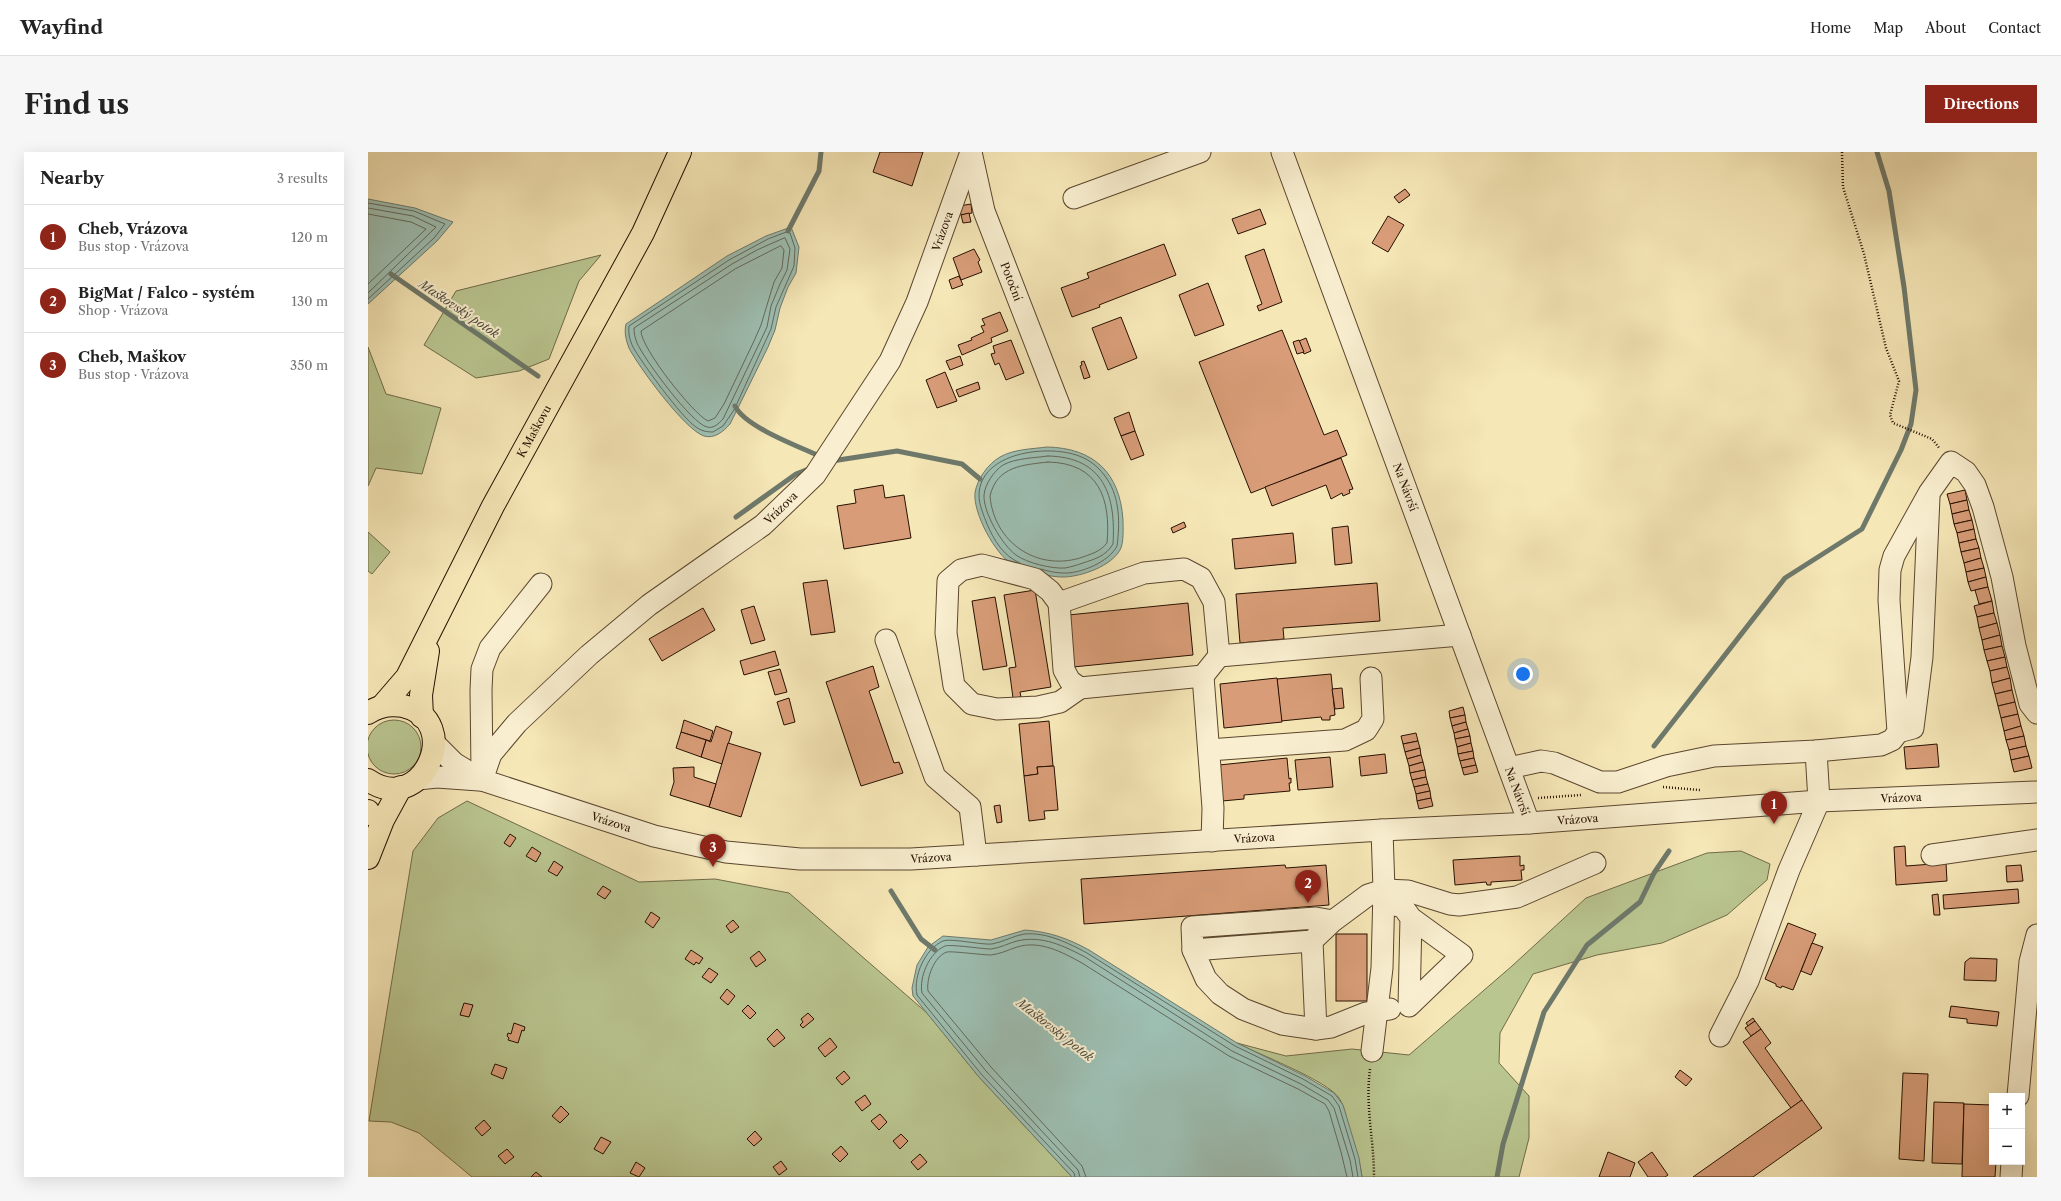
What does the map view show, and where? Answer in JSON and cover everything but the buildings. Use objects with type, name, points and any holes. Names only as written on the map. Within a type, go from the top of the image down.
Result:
[{"type":"main road","name":"K Maškovu","points":[[375,710],[407,677],[432,631],[456,578],[493,506],[643,233],[680,152]]},
{"type":"main road","points":[[422,717],[421,695],[432,631]]},
{"type":"main road","points":[[368,858],[383,820],[410,783],[427,769],[433,757],[434,743],[432,734],[422,717],[414,711],[393,705],[375,710]]},
{"type":"main road","points":[[368,780],[374,784],[388,788],[410,783]]},
{"type":"street","name":"Potoční","points":[[971,152],[984,210],[1060,407]]},
{"type":"street","name":"Vrázova","points":[[482,780],[491,754],[517,723],[589,655],[649,605],[763,526],[814,475],[890,360],[916,302],[971,152]]},
{"type":"street","name":"Na Návrší","points":[[1282,152],[1529,823]]},
{"type":"street","points":[[1074,198],[1194,153]]},
{"type":"street","points":[[1898,732],[1888,600],[1890,570],[1894,556],[1929,493],[1951,462],[1966,472],[1974,485],[1983,507],[2002,577],[2015,646],[2030,704],[2037,713]]},
{"type":"street","points":[[1509,768],[1540,762],[1554,763],[1600,782],[1618,782],[1666,766],[1714,756],[1816,751],[1881,745],[1892,740],[1898,732],[1913,728],[1922,657],[1929,493]]},
{"type":"street","points":[[1080,688],[1070,681],[1064,670],[1059,603],[1050,591],[1035,579],[982,565],[961,570],[948,581],[946,633],[954,686],[972,704],[997,709],[1038,707],[1060,702],[1080,688],[1203,676]]},
{"type":"street","points":[[1059,603],[1144,573],[1184,569],[1202,578],[1214,602],[1219,656],[1203,676],[1213,808],[1212,841]]},
{"type":"street","points":[[410,783],[438,777],[482,780],[480,690],[482,669],[490,648],[541,584]]},
{"type":"street","points":[[1219,656],[1460,635]]},
{"type":"street","points":[[886,640],[935,777],[970,807],[976,855]]},
{"type":"street","points":[[1208,750],[1345,740],[1366,730],[1373,719],[1372,678]]},
{"type":"street","name":"Vrázova","points":[[434,743],[454,763],[482,780],[654,836],[726,852],[800,859],[911,859],[1382,830],[1529,823],[1819,801],[2037,792]]},
{"type":"street","points":[[1720,1036],[1748,981],[1789,870],[1819,801],[1816,751]]},
{"type":"street","points":[[1372,1051],[1378,1012],[1382,968],[1384,896],[1382,830]]},
{"type":"street","points":[[1932,855],[2037,840]]},
{"type":"street","points":[[1193,950],[1312,941],[1333,922],[1368,895],[1384,896],[1408,891],[1450,904],[1481,902],[1517,897],[1595,863]]},
{"type":"street","points":[[1333,922],[1316,918],[1192,927],[1193,950],[1206,979],[1220,994],[1243,1009],[1282,1024],[1316,1029],[1331,1027],[1366,1013],[1409,1006],[1462,955],[1411,918],[1403,907],[1384,896]]},
{"type":"street","points":[[1409,1006],[1411,918]]},
{"type":"street","points":[[2018,1093],[2030,962],[2037,935]]},
{"type":"street","points":[[1312,941],[1316,1029]]},
{"type":"street","points":[[2011,1177],[2012,1165]]},
{"type":"path","points":[[1842,152],[1843,186],[1864,254],[1886,348],[1899,381],[1890,415],[1893,423],[1917,432],[1932,440],[1951,462]]},
{"type":"path","points":[[1372,1051],[1367,1100],[1374,1177]]},
{"type":"green space","points":[[601,255],[579,281],[549,359],[519,371],[476,378],[424,345],[456,291]]},
{"type":"green space","points":[[368,347],[386,394],[441,408],[422,474],[376,468],[368,486]]},
{"type":"green space","points":[[368,532],[390,552],[372,574],[368,571]]},
{"type":"green space","points":[[389,720],[399,720],[409,724],[417,732],[421,742],[421,752],[417,762],[409,770],[399,774],[389,774],[379,770],[371,762],[367,752],[367,742],[371,732],[379,724]]},
{"type":"green space","points":[[467,801],[639,882],[715,879],[789,893],[927,1013],[979,1077],[1072,1177],[472,1177],[419,1133],[391,1122],[369,1121],[413,851],[438,818]]},
{"type":"green space","points":[[1741,851],[1770,864],[1767,880],[1727,915],[1662,943],[1597,955],[1533,974],[1500,1033],[1499,1063],[1529,1096],[1529,1138],[1519,1177],[1362,1177],[1359,1160],[1345,1110],[1339,1098],[1332,1091],[1307,1076],[1237,1043],[1286,1056],[1352,1049],[1409,1055],[1512,966],[1586,898],[1707,853]]},
{"type":"water","points":[[368,199],[415,208],[453,222],[437,241],[368,304]]},
{"type":"water","points":[[791,227],[799,247],[796,273],[788,287],[780,308],[775,330],[768,347],[730,424],[715,436],[704,436],[696,431],[674,410],[634,357],[626,339],[626,324],[727,256],[766,236]]},
{"type":"water","points":[[1047,447],[1064,448],[1078,452],[1091,458],[1102,466],[1110,477],[1121,503],[1123,531],[1120,550],[1110,561],[1096,569],[1080,575],[1059,577],[1045,575],[1012,564],[999,552],[986,532],[981,522],[975,501],[975,493],[978,482],[991,464],[1000,457],[1011,452]]},
{"type":"water","points":[[1025,930],[1058,936],[1089,950],[1237,1043],[1305,1076],[1334,1093],[1343,1105],[1359,1158],[1362,1177],[1072,1177],[979,1077],[913,996],[912,988],[917,965],[928,947],[943,936],[991,940]]},
{"type":"waterway","points":[[788,231],[819,171],[821,152]]},
{"type":"waterway","points":[[1654,746],[1785,578],[1862,529],[1901,450],[1911,424],[1916,390],[1904,287],[1889,191],[1877,152]]},
{"type":"waterway","name":"Maškovský potok","points":[[391,274],[538,376]]},
{"type":"waterway","points":[[735,406],[741,414],[761,429],[822,457]]},
{"type":"waterway","points":[[832,461],[897,451],[962,464],[980,479]]},
{"type":"waterway","points":[[736,517],[796,474],[811,468]]},
{"type":"waterway","points":[[1497,1177],[1503,1144],[1544,1012],[1587,945],[1640,902],[1654,873],[1669,851]]},
{"type":"waterway","name":"Maškovský potok","points":[[891,891],[921,939],[935,950]]},
{"type":"place","name":"Cheb, Vrázova","points":[[1774,824]]},
{"type":"place","name":"Cheb, Maškov","points":[[713,867]]},
{"type":"place","name":"BigMat / Falco - systém","points":[[1308,903]]}]
